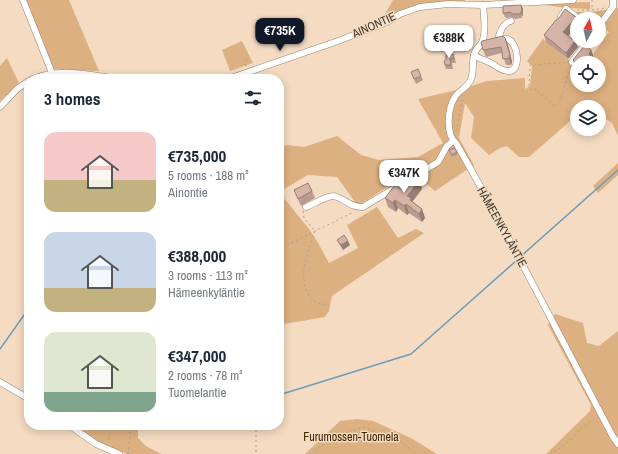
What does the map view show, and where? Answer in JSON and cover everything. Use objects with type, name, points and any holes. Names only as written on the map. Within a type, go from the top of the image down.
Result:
[{"type":"street","points":[[23,0],[52,73]]},
{"type":"street","name":"AINONTIE","points":[[243,74],[338,41],[387,22],[400,14],[420,7],[448,4],[483,5],[500,2],[573,0]]},
{"type":"street","points":[[606,16],[613,7],[613,0]]},
{"type":"street","points":[[474,55],[502,70],[509,72],[516,67],[517,60],[515,46],[511,41],[506,38],[483,40],[483,5]]},
{"type":"street","points":[[558,22],[566,9],[570,12]]},
{"type":"street","points":[[498,39],[501,28],[505,23],[511,21]]},
{"type":"street","name":"HÄMEENKYLÄNTIE","points":[[483,40],[474,52],[471,79],[465,88],[455,96],[451,107],[448,121],[454,142],[516,253],[618,444]]},
{"type":"street","points":[[577,56],[583,48]]},
{"type":"street","points":[[49,74],[72,74]]},
{"type":"street","points":[[0,107],[24,85]]},
{"type":"street","points":[[306,208],[332,196],[354,206],[363,207],[438,162],[447,146],[454,142]]},
{"type":"street","points":[[0,382],[24,396]]},
{"type":"street","points":[[76,430],[96,444],[119,454]]},
{"type":"path","points":[[592,0],[592,10]]},
{"type":"path","points":[[566,9],[592,10],[613,7]]},
{"type":"path","points":[[247,59],[245,63],[249,72]]},
{"type":"path","points":[[572,62],[560,101],[554,107],[536,88],[532,91],[529,86],[530,65],[572,62]]},
{"type":"path","points":[[454,142],[465,88]]},
{"type":"path","points":[[284,247],[315,230],[363,207]]},
{"type":"path","points":[[306,208],[303,210],[302,214],[312,229],[315,230]]},
{"type":"path","points":[[315,230],[307,254],[303,280],[310,299],[316,303],[329,304]]},
{"type":"path","points":[[550,454],[566,444],[582,428],[601,414]]},
{"type":"path","points":[[310,454],[331,438],[363,427],[402,442],[416,454]]},
{"type":"path","points":[[108,450],[110,430]]},
{"type":"path","points":[[128,454],[130,430]]},
{"type":"path","points":[[256,430],[256,454]]},
{"type":"green space","points":[[25,0],[69,0],[99,71],[53,69]]},
{"type":"green space","points":[[393,0],[465,0],[465,3],[442,2],[421,4],[401,10],[381,21]]},
{"type":"green space","points":[[590,2],[590,9],[545,5],[545,3]]},
{"type":"green space","points":[[614,8],[618,8],[618,136],[612,123],[606,119],[606,100],[570,100],[570,121],[529,157],[519,157],[507,146],[500,148],[489,155],[471,138],[474,117],[465,103],[459,138],[474,165],[435,191],[411,171],[358,206],[337,177],[308,175],[284,189],[284,146],[287,145],[304,147],[337,136],[361,155],[379,160],[418,157],[443,143],[418,99],[465,88],[487,81],[525,78],[525,89],[530,86],[532,66],[527,61],[543,39],[570,61],[570,92],[606,92],[606,56],[594,56],[594,53],[598,48],[606,48],[606,36],[609,32],[606,30],[606,19]]},
{"type":"green space","points":[[610,9],[606,14],[606,12],[592,12]]},
{"type":"green space","points":[[242,41],[253,63],[230,71],[222,50]]},
{"type":"green space","points":[[7,58],[19,83],[0,101],[0,66]]},
{"type":"green space","points":[[618,163],[618,175],[598,193],[593,186]]},
{"type":"green space","points":[[284,198],[309,229],[329,263],[358,248],[347,225],[377,207],[398,238],[416,229],[424,233],[332,296],[329,311],[325,317],[284,324]]},
{"type":"green space","points":[[555,314],[583,323],[587,343],[599,346],[618,331],[618,454],[546,454],[590,411],[591,405],[548,325]]},
{"type":"green space","name":"Furumossen-Tuomela","points":[[357,419],[373,421],[411,438],[437,454],[305,454],[340,421]]},
{"type":"green space","points":[[81,430],[138,430],[138,438],[146,446],[161,454],[127,454],[97,441]]},
{"type":"building","points":[[521,5],[521,14],[513,14],[510,12],[503,13],[503,6]]},
{"type":"building","points":[[565,9],[570,13],[570,24],[563,32],[570,37],[570,48],[566,53],[544,35]]},
{"type":"building","points":[[436,29],[439,45],[431,46],[428,31]]},
{"type":"building","points":[[503,36],[510,55],[509,58],[503,59],[501,47],[483,50],[482,41]]},
{"type":"building","points":[[583,48],[589,48],[591,50],[589,54],[591,56],[576,56]]},
{"type":"building","points":[[453,54],[454,58],[450,59],[451,65],[445,65],[444,61],[446,60],[446,55]]},
{"type":"building","points":[[418,69],[421,76],[414,79],[411,72]]},
{"type":"building","points":[[454,148],[457,152],[452,155],[449,150]]},
{"type":"building","points":[[411,175],[419,181],[407,196],[422,209],[419,214],[406,204],[404,206],[395,200],[393,203],[385,198],[395,185],[401,189]]},
{"type":"building","points":[[308,183],[312,191],[298,199],[294,190]]},
{"type":"building","points":[[344,235],[348,241],[341,245],[337,240]]},
{"type":"waterway","points":[[520,257],[618,170]]},
{"type":"waterway","points":[[284,393],[411,354],[517,260]]},
{"type":"waterway","points":[[0,349],[24,315]]}]
